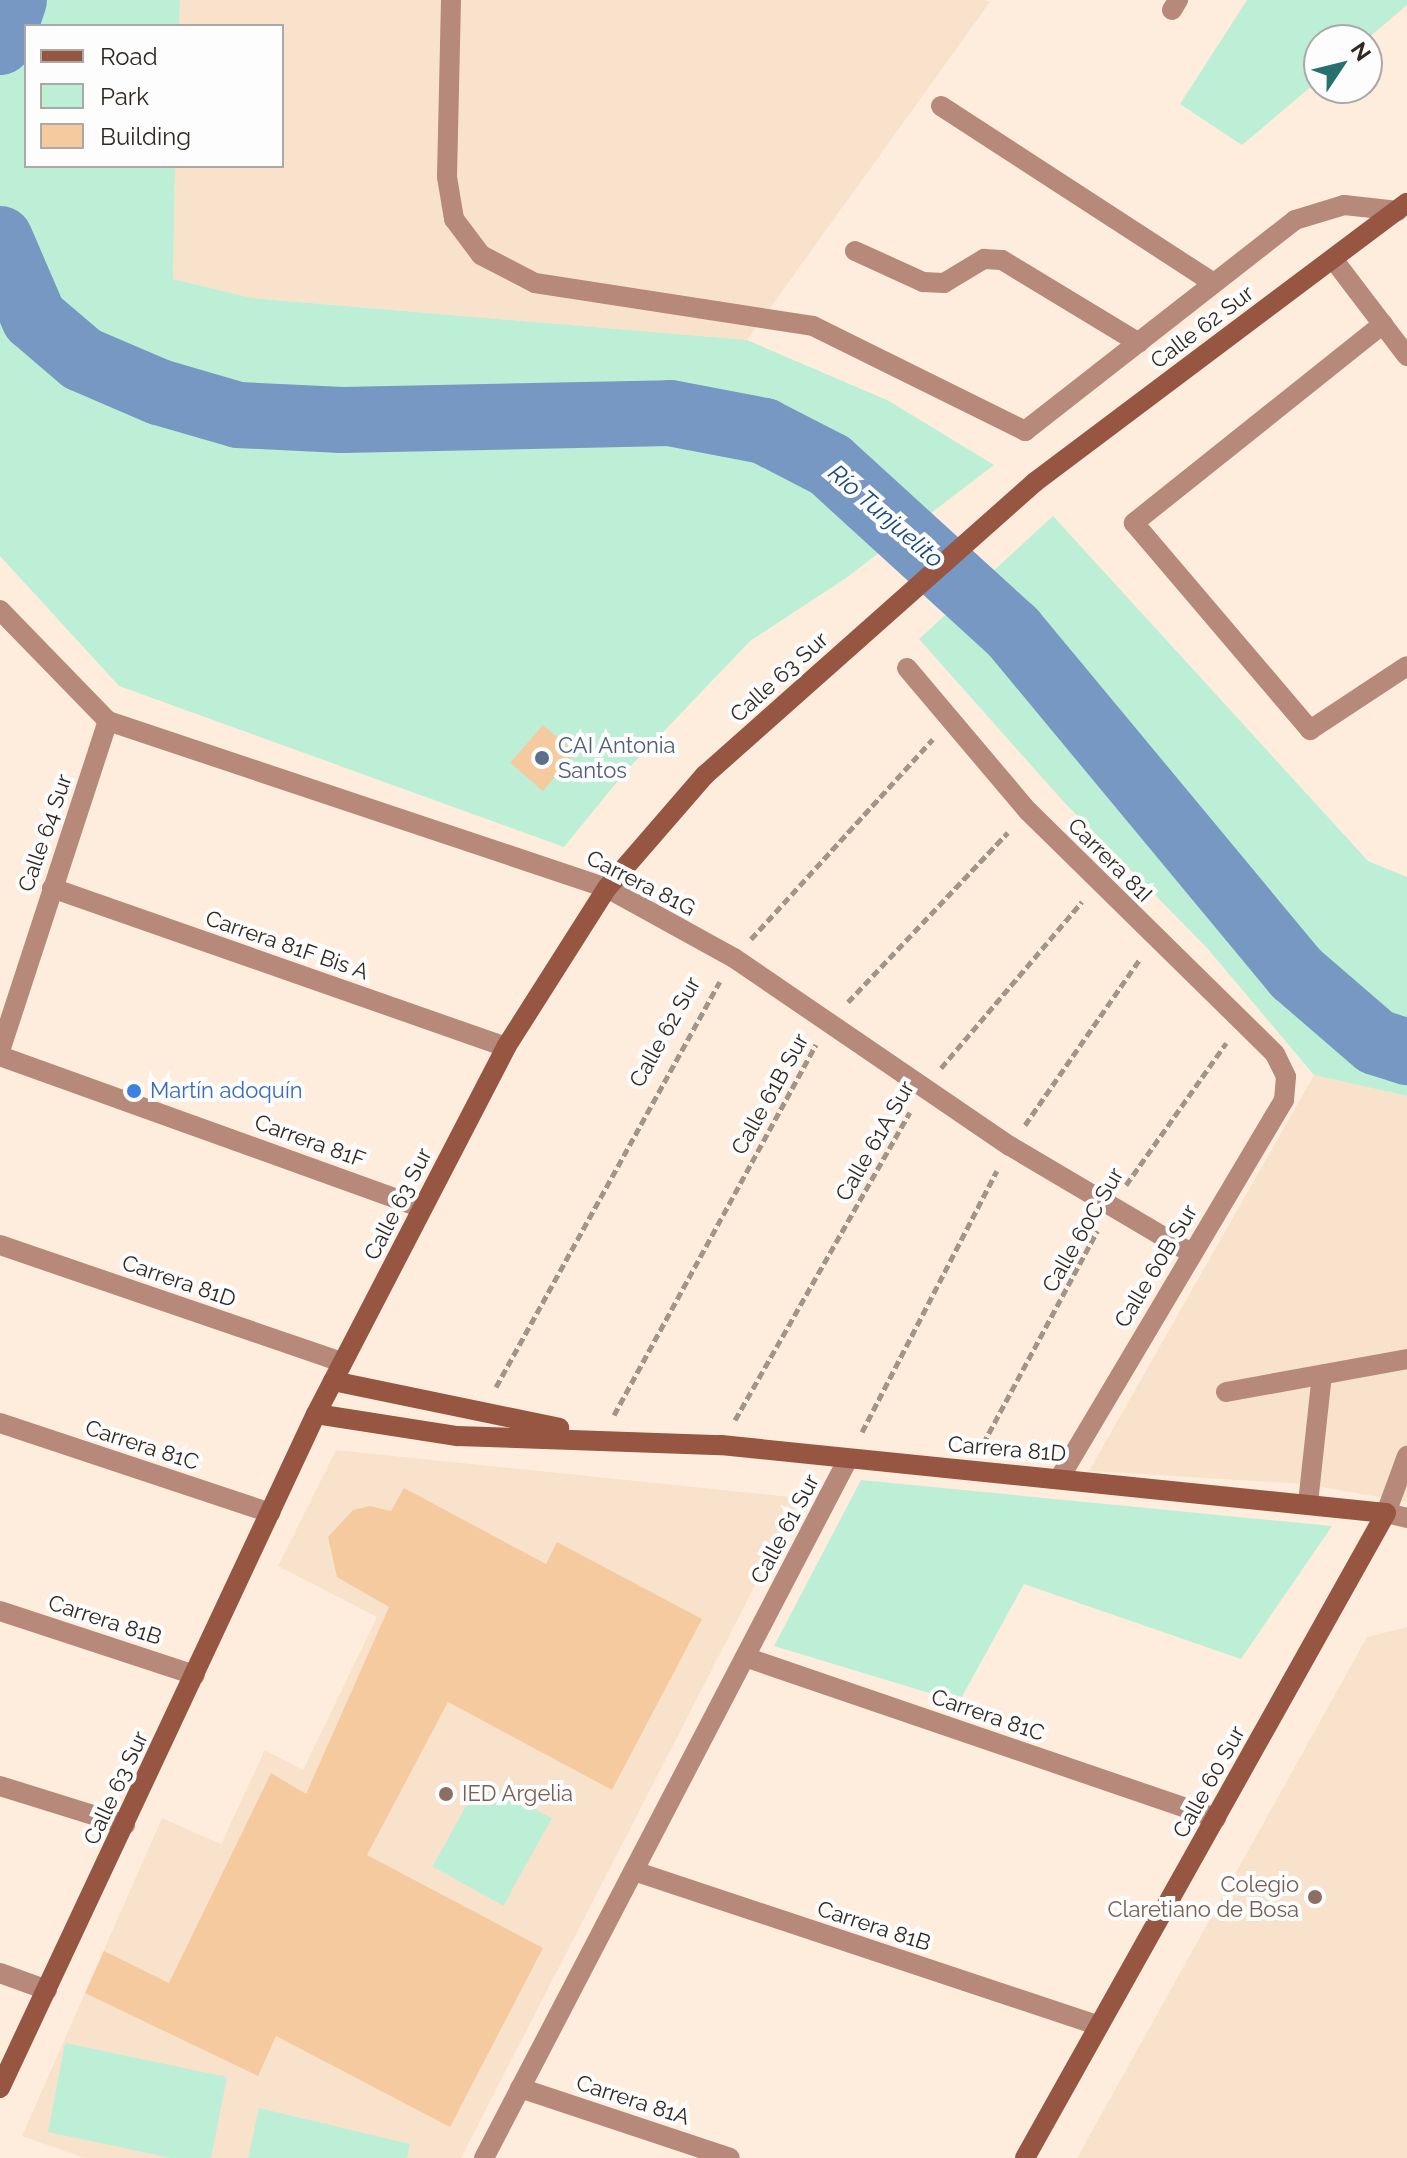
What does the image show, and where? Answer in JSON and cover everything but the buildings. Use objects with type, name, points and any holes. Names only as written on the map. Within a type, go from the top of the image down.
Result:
[{"type":"street","name":"Calle 62 Sur","points":[[451,0],[447,177],[454,219],[481,255],[535,283],[813,326],[1025,431],[1214,283],[1318,208],[1402,207]]},
{"type":"street","points":[[941,106],[1214,283]]},
{"type":"street","name":"Calle 62 Sur","points":[[1035,482],[1402,207]]},
{"type":"street","points":[[855,251],[923,282],[944,283],[984,259],[1002,260],[1139,343]]},
{"type":"street","points":[[1333,259],[1407,356]]},
{"type":"street","points":[[1383,324],[1134,523],[1310,730],[1407,666]]},
{"type":"street","name":"Calle 63 Sur","points":[[0,2088],[342,1362],[506,1047],[607,888],[670,808],[1035,482]]},
{"type":"street","name":"Carrera 81G","points":[[0,610],[108,721],[607,888],[734,958],[1010,1146],[1109,1208],[1128,1213],[1191,1253]]},
{"type":"street","name":"Carrera 81I","points":[[907,668],[1028,811],[1154,938],[1242,1019],[1275,1054],[1286,1077]]},
{"type":"street","name":"Calle 64 Sur","points":[[0,1054],[108,721]]},
{"type":"street","name":"Carrera 81F Bis A","points":[[52,888],[506,1047]]},
{"type":"street","name":"Carrera 81F","points":[[0,1054],[422,1208]]},
{"type":"street","name":"Calle 60B Sur","points":[[1060,1478],[1284,1100],[1286,1077]]},
{"type":"street","name":"Carrera 81D","points":[[0,1245],[342,1362]]},
{"type":"street","points":[[1226,1392],[1407,1359]]},
{"type":"street","points":[[1308,1503],[1322,1375]]},
{"type":"street","name":"Carrera 81D","points":[[333,1381],[602,1437]]},
{"type":"street","name":"Carrera 81D","points":[[316,1414],[457,1436],[602,1437],[721,1445],[847,1461],[1308,1503],[1400,1519]]},
{"type":"street","name":"Carrera 81C","points":[[0,1423],[270,1513]]},
{"type":"street","points":[[1400,1519],[1407,1456]]},
{"type":"street","name":"Calle 61 Sur","points":[[484,2158],[847,1461]]},
{"type":"street","name":"Calle 60 Sur","points":[[1025,2158],[1216,1818],[1400,1519]]},
{"type":"street","name":"Carrera 81B","points":[[0,1611],[195,1675]]},
{"type":"street","name":"Carrera 81C","points":[[745,1657],[1216,1818]]},
{"type":"street","points":[[0,1786],[125,1825]]},
{"type":"street","name":"Carrera 81B","points":[[634,1871],[1099,2026]]},
{"type":"street","points":[[0,1973],[47,1990]]},
{"type":"street","name":"Carrera 81A","points":[[520,2088],[730,2158]]},
{"type":"path","name":"Calle 62 Sur","points":[[483,1411],[734,958],[950,721]]},
{"type":"path","name":"Calle 61B Sur","points":[[602,1437],[827,1023],[1028,811]]},
{"type":"path","name":"Calle 61A Sur","points":[[721,1445],[924,1087],[1098,883]]},
{"type":"path","name":"Calle 61 Sur","points":[[847,1461],[1010,1146],[1154,938]]},
{"type":"path","name":"Calle 60C Sur","points":[[970,1470],[1109,1208],[1242,1019]]},
{"type":"shaded area","points":[[180,0],[990,2],[747,340],[252,298],[173,279],[175,168],[284,168],[284,24],[179,24]]},
{"type":"shaded area","points":[[1314,1075],[1407,1096],[1407,1502],[1304,1484],[1089,1471]]},
{"type":"shaded area","name":"IED Argelia","points":[[336,1450],[800,1498],[461,2158],[84,2158],[22,2136],[162,1818],[221,1844],[265,1750],[303,1770],[377,1617],[278,1566]]},
{"type":"shaded area","name":"Colegio Claretiano de Bosa","points":[[1407,1627],[1407,2158],[1077,2158],[1367,1637]]},
{"type":"green space","points":[[0,0],[180,0],[179,24],[24,24],[24,168],[175,168],[173,279],[252,298],[747,340],[889,401],[994,465],[846,578],[750,641],[626,771],[564,847],[119,686],[0,556]]},
{"type":"green space","points":[[1247,0],[1407,0],[1407,5],[1383,25],[1303,24],[1303,94],[1242,145],[1180,104]]},
{"type":"green space","points":[[1053,516],[1368,861],[1407,877],[1407,1096],[1314,1075],[1207,948],[1063,801],[919,639]]},
{"type":"green space","points":[[861,1480],[1332,1526],[1241,1659],[1024,1584],[959,1702],[774,1646]]},
{"type":"green space","points":[[481,1779],[552,1818],[503,1906],[433,1866]]},
{"type":"green space","points":[[65,2043],[227,2077],[211,2158],[171,2158],[48,2132]]},
{"type":"green space","points":[[259,2108],[410,2144],[407,2158],[248,2158]]},
{"type":"waterway","name":"Río Tunjuelito","points":[[0,42],[14,0]]},
{"type":"waterway","name":"Río Tunjuelito","points":[[0,239],[34,318],[82,359],[159,392],[238,415],[342,420],[670,413],[764,431],[830,465],[1013,632],[1296,973],[1376,1042],[1407,1052]]},
{"type":"place","name":"CAI Antonia Santos","points":[[542,758]]},
{"type":"place","name":"Martín adoquín","points":[[134,1091]]},
{"type":"place","name":"IED Argelia","points":[[446,1794]]},
{"type":"place","name":"Colegio Claretiano de Bosa","points":[[1315,1897]]}]
